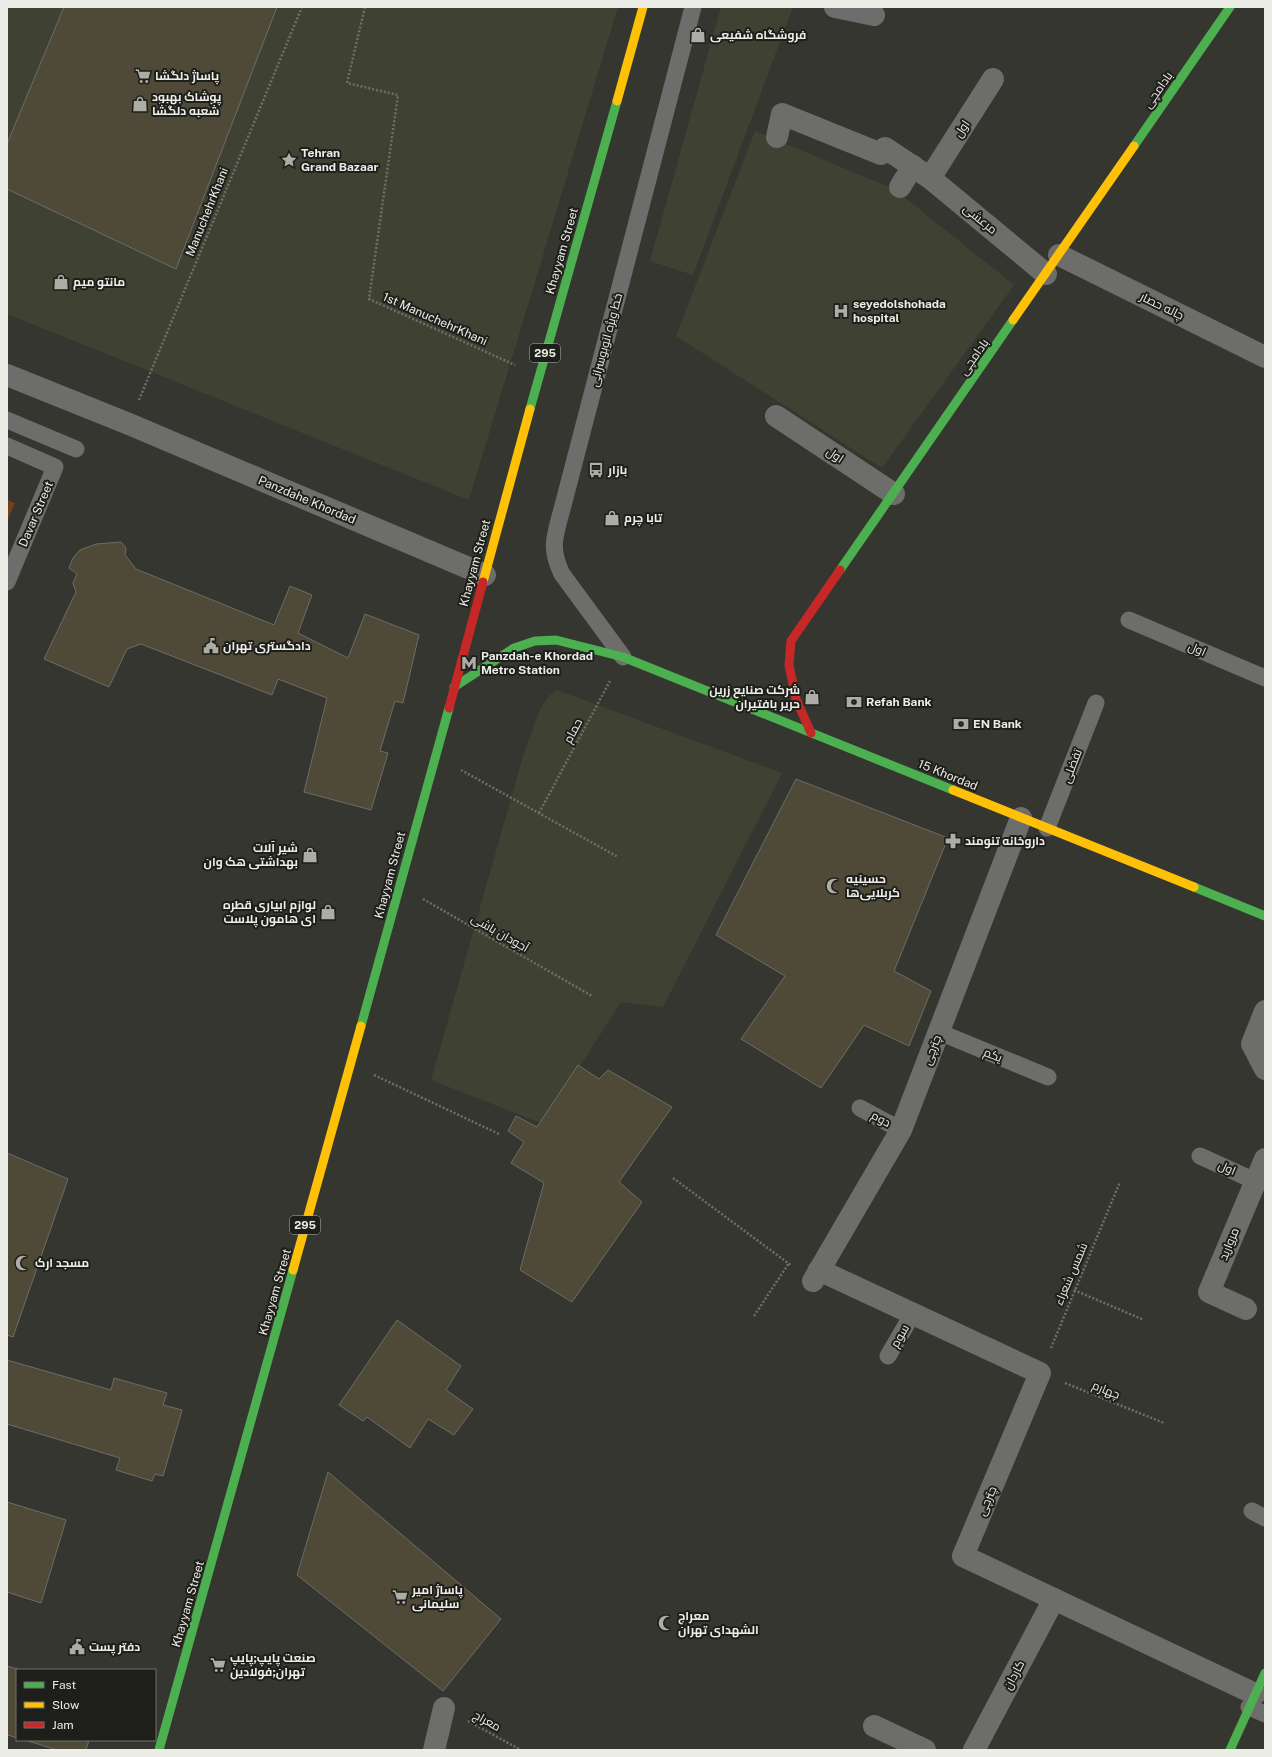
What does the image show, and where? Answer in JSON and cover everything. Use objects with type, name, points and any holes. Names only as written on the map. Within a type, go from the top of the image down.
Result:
[{"type":"main road","name":"Khayyam Street","points":[[160,1750],[436,756],[539,376],[643,7]]},
{"type":"main road","name":"بادامچی","points":[[811,733],[796,699],[789,664],[791,642],[1230,7]]},
{"type":"main road","name":"15 Khordad","points":[[454,687],[514,648],[534,641],[556,640],[623,657],[1265,916]]},
{"type":"main road","points":[[1230,1750],[1265,1673]]},
{"type":"street","points":[[834,7],[874,15]]},
{"type":"street","name":"اول","points":[[921,172],[993,79]]},
{"type":"street","name":"مرعشی","points":[[777,138],[782,114],[881,154],[885,148],[921,172],[1046,274]]},
{"type":"street","points":[[900,187],[921,172]]},
{"type":"street","name":"چاله حصار","points":[[1059,255],[1265,357]]},
{"type":"street","name":"Panzdahe Khordad","points":[[7,375],[130,424],[485,575]]},
{"type":"street","name":"اول","points":[[776,416],[894,494]]},
{"type":"street","name":"چترچی","points":[[816,1276],[901,1130],[1022,818]]},
{"type":"street","points":[[1265,1011],[1252,1044],[1265,1069]]},
{"type":"street","name":"مروارید","points":[[1246,1309],[1209,1292],[1265,1159]]},
{"type":"street","points":[[816,1276],[912,1315],[1040,1373]]},
{"type":"street","name":"چترچی","points":[[1040,1373],[963,1556],[1054,1599],[1252,1701]]},
{"type":"street","name":"کاردان","points":[[974,1750],[1054,1599]]},
{"type":"street","points":[[434,1750],[444,1708]]},
{"type":"street","points":[[874,1726],[924,1750]]},
{"type":"lane","name":"خط ویژه اتوبوسرانی","points":[[623,657],[562,574],[555,560],[554,544],[560,513],[693,7]]},
{"type":"lane","points":[[7,420],[76,449]]},
{"type":"lane","name":"Davar Street","points":[[7,446],[55,467],[7,582]]},
{"type":"lane","name":"اول","points":[[1129,620],[1265,678]]},
{"type":"lane","name":"تفضلی","points":[[1047,828],[1096,703]]},
{"type":"lane","name":"یکم","points":[[939,1032],[1048,1078]]},
{"type":"lane","name":"دوم","points":[[860,1108],[901,1130]]},
{"type":"lane","name":"اول","points":[[1200,1156],[1255,1181]]},
{"type":"lane","name":"سوم","points":[[888,1356],[912,1315]]},
{"type":"lane","points":[[1252,1701],[1265,1714]]},
{"type":"path","name":"ManuchehrKhani","points":[[130,424],[302,7]]},
{"type":"path","name":"1st ManuchehrKhani","points":[[365,7],[348,83],[398,95],[369,299],[539,376]]},
{"type":"path","name":"حمام","points":[[539,813],[623,657]]},
{"type":"path","points":[[436,756],[618,857]]},
{"type":"path","name":"آجودان باشی","points":[[400,886],[592,996]]},
{"type":"path","points":[[350,1064],[499,1134]]},
{"type":"path","points":[[673,1178],[789,1263],[816,1276]]},
{"type":"path","name":"شمس شعراء","points":[[1040,1373],[1120,1182]]},
{"type":"path","points":[[754,1316],[789,1263]]},
{"type":"path","points":[[1074,1290],[1144,1320]]},
{"type":"path","name":"چهارم","points":[[1040,1373],[1164,1423]]},
{"type":"path","name":"معراج","points":[[444,1708],[521,1750]]},
{"type":"shaded area","name":"Tehran Grand Bazaar","points":[[7,7],[618,7],[469,500],[7,314]]},
{"type":"shaded area","points":[[721,7],[793,7],[693,275],[650,261]]},
{"type":"shaded area","name":"seyedolshohada hospital","points":[[755,131],[894,189],[1014,285],[882,468],[676,336]]},
{"type":"shaded area","points":[[7,500],[15,503],[7,521]]},
{"type":"shaded area","points":[[557,690],[782,773],[663,1007],[621,1002],[543,1124],[431,1080],[524,753],[540,709],[549,696]]},
{"type":"building","name":"پاساژ دلگشا","points":[[64,7],[277,7],[176,269],[7,189],[7,144]]},
{"type":"building","points":[[121,542],[126,548],[125,555],[136,569],[274,625],[290,586],[312,595],[298,633],[348,658],[365,614],[419,635],[403,703],[395,701],[380,751],[388,753],[371,810],[304,792],[327,698],[278,679],[272,695],[141,644],[127,649],[109,687],[44,659],[76,592],[73,583],[77,574],[69,568],[73,558],[80,550],[96,544]]},
{"type":"building","name":"حسینیه کربلایی‌ها","points":[[796,779],[948,838],[894,971],[931,991],[909,1046],[864,1025],[821,1088],[741,1039],[785,976],[716,935]]},
{"type":"building","points":[[578,1065],[599,1079],[608,1070],[672,1107],[619,1182],[642,1202],[572,1302],[520,1270],[544,1183],[511,1163],[524,1142],[508,1131],[516,1116],[537,1127]]},
{"type":"building","name":"مسجد ارک","points":[[7,1153],[68,1179],[13,1337],[7,1335]]},
{"type":"building","points":[[397,1320],[461,1366],[446,1390],[473,1409],[454,1435],[428,1419],[410,1448],[367,1417],[363,1421],[339,1405]]},
{"type":"building","points":[[7,1360],[111,1390],[114,1378],[167,1393],[163,1405],[182,1410],[163,1476],[155,1474],[152,1481],[116,1470],[120,1458],[7,1424]]},
{"type":"building","name":"پاساژ امیر سلیمانی","points":[[328,1472],[501,1619],[443,1691],[297,1575]]},
{"type":"building","points":[[7,1502],[66,1520],[41,1603],[7,1592]]},
{"type":"building","points":[[7,1666],[18,1669],[16,1669],[16,1738],[8,1735],[7,1738]]},
{"type":"building","points":[[28,1741],[89,1741],[86,1750],[57,1750]]},
{"type":"traffic: fast","points":[[1134,146],[1230,7]]},
{"type":"traffic: fast","points":[[530,409],[617,101]]},
{"type":"traffic: fast","points":[[840,570],[1013,320]]},
{"type":"traffic: fast","points":[[454,687],[514,648],[535,641],[556,640],[623,657],[953,790]]},
{"type":"traffic: fast","points":[[361,1026],[449,708]]},
{"type":"traffic: fast","points":[[1194,887],[1265,916]]},
{"type":"traffic: fast","points":[[159,1750],[293,1270]]},
{"type":"traffic: fast","points":[[1230,1750],[1265,1673]]},
{"type":"traffic: slow","points":[[617,101],[643,7]]},
{"type":"traffic: slow","points":[[1013,320],[1134,146]]},
{"type":"traffic: slow","points":[[483,582],[530,409]]},
{"type":"traffic: slow","points":[[953,790],[1194,887]]},
{"type":"traffic: slow","points":[[293,1270],[361,1026]]},
{"type":"traffic: jam","points":[[811,733],[796,699],[789,665],[791,641],[840,570]]},
{"type":"traffic: jam","points":[[449,708],[483,582]]},
{"type":"place","name":"فروشگاه شفيعی","points":[[698,35]]},
{"type":"place","name":"پاساژ دلگشا","points":[[143,76]]},
{"type":"place","name":"پوشاک بهبود شعبه دلگشا","points":[[140,104]]},
{"type":"place","name":"Tehran Grand Bazaar","points":[[289,160]]},
{"type":"place","name":"مانتو میم","points":[[61,282]]},
{"type":"place","name":"seyedolshohada hospital","points":[[841,311]]},
{"type":"place","name":"بازار","points":[[596,470]]},
{"type":"place","name":"تابا چرم","points":[[612,518]]},
{"type":"place","name":"دادگستری تهران","points":[[211,646]]},
{"type":"place","name":"Panzdah-e Khordad Metro Station","points":[[469,663]]},
{"type":"place","name":"شرکت صنایع زرین حریر بافتیران","points":[[812,697]]},
{"type":"place","name":"Refah Bank","points":[[854,702]]},
{"type":"place","name":"EN Bank","points":[[961,724]]},
{"type":"place","name":"داروخانه تنومند","points":[[953,841]]},
{"type":"place","name":"شیر آلات بهداشتی هک وان","points":[[310,855]]},
{"type":"place","name":"حسینیه کربلایی‌ها","points":[[834,886]]},
{"type":"place","name":"لوازم ابیاری قطره ای هامون پلاست","points":[[328,912]]},
{"type":"place","name":"مسجد ارک","points":[[23,1263]]},
{"type":"place","name":"پاساژ امیر سلیمانی","points":[[400,1597]]},
{"type":"place","name":"معراج الشهدای تهران","points":[[666,1623]]},
{"type":"place","name":"دفتر پست","points":[[77,1647]]},
{"type":"place","name":"صنعت پایپ;پایپ تهران;فولادین","points":[[218,1665]]}]
